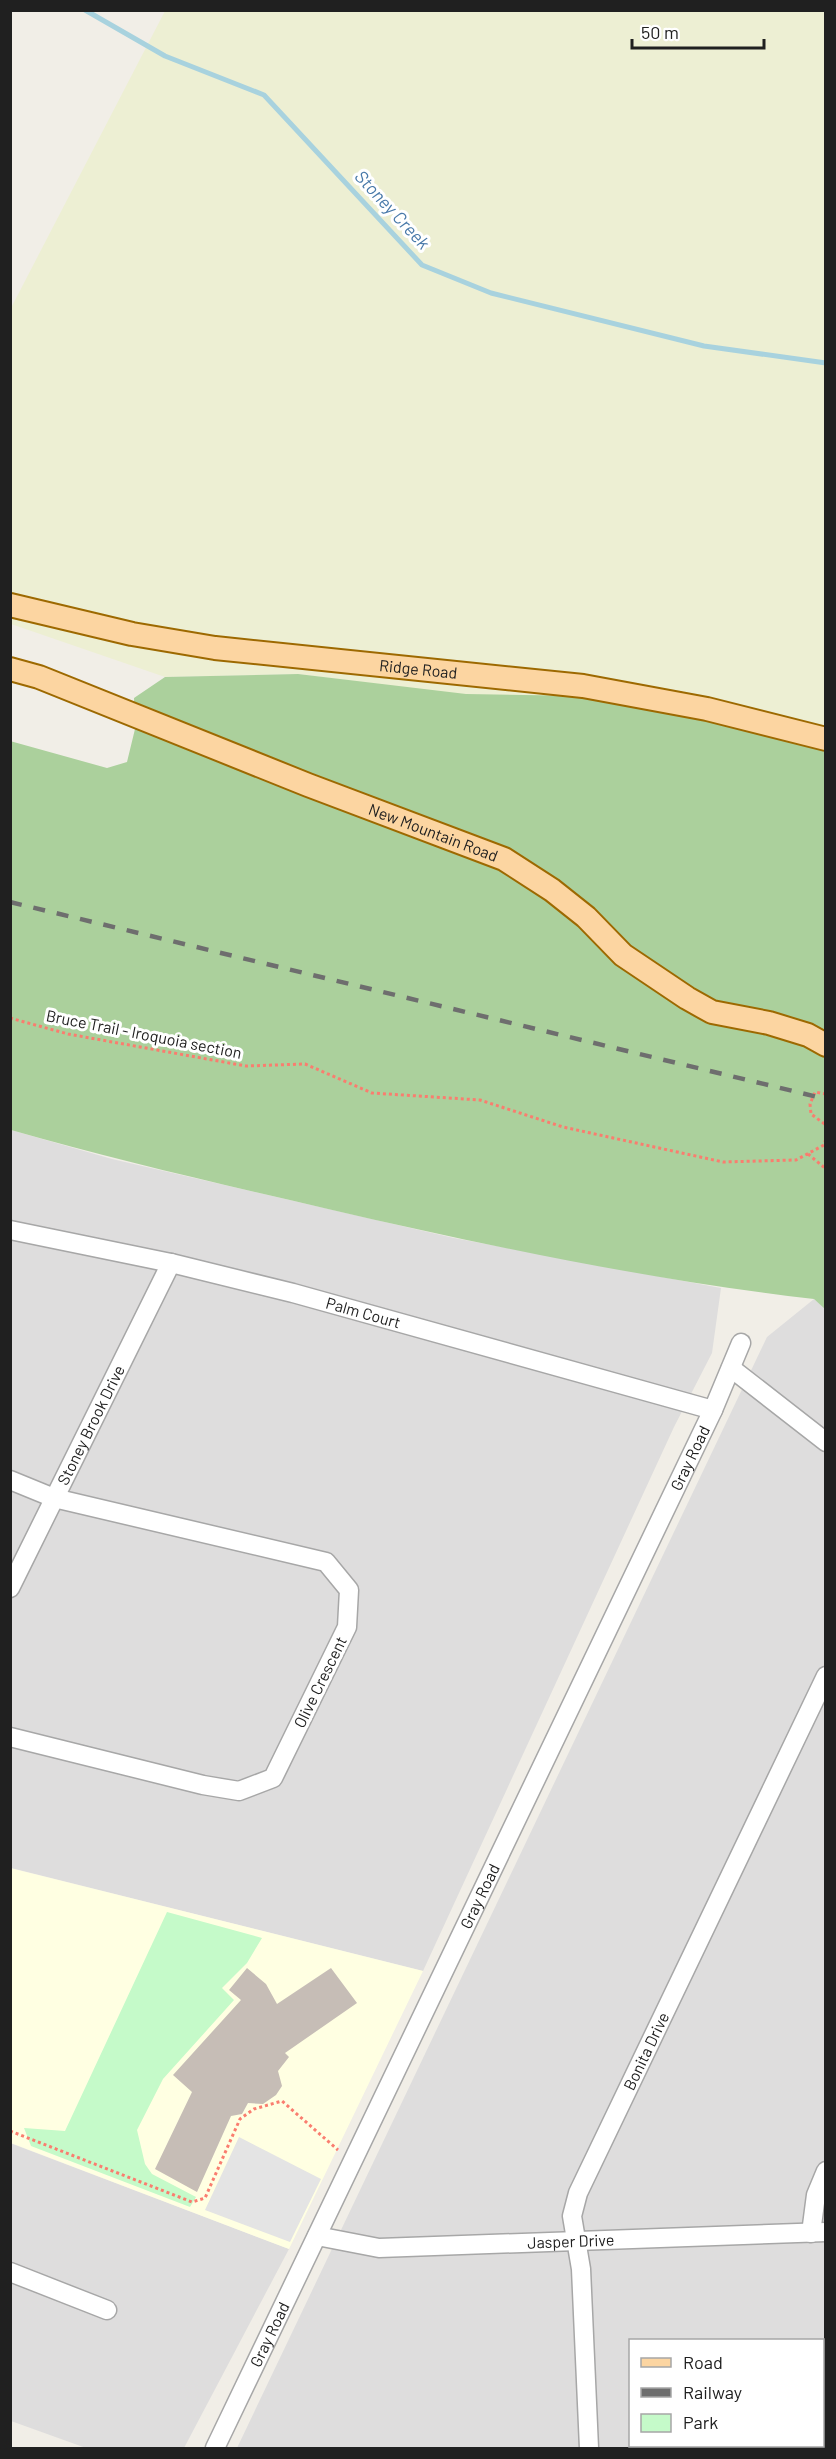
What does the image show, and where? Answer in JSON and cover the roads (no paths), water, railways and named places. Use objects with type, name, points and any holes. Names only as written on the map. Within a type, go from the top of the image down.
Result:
[{"type":"main road","name":"Ridge Road","points":[[10,605],[132,634],[214,648],[583,686],[707,709],[825,739]]},
{"type":"main road","name":"New Mountain Road","points":[[10,669],[39,677],[308,785],[504,859],[552,890],[586,917],[623,955],[687,998],[712,1012],[769,1023],[808,1035],[825,1045]]},
{"type":"street","name":"Palm Court","points":[[10,1230],[171,1263],[292,1293],[713,1410]]},
{"type":"street","name":"Stoney Brook Drive","points":[[10,1588],[171,1263]]},
{"type":"street","name":"Gray Road","points":[[215,2448],[713,1410],[741,1343]]},
{"type":"street","points":[[731,1368],[825,1443]]},
{"type":"street","name":"Olive Crescent","points":[[10,1480],[54,1498],[326,1562],[350,1590],[347,1627],[273,1778],[239,1791],[203,1785],[10,1737]]},
{"type":"street","name":"Bonita Drive","points":[[589,2448],[581,2269],[572,2216],[578,2193],[825,1676]]},
{"type":"street","points":[[818,2232],[816,2195],[825,2171]]},
{"type":"street","name":"Jasper Drive","points":[[317,2236],[379,2248],[577,2243],[818,2232]]},
{"type":"street","points":[[10,2272],[107,2310]]},
{"type":"waterway","name":"Stoney Creek","points":[[85,10],[165,56],[264,95],[422,265],[491,293],[704,346],[826,363]]},
{"type":"railway","points":[[10,902],[826,1099]]}]
